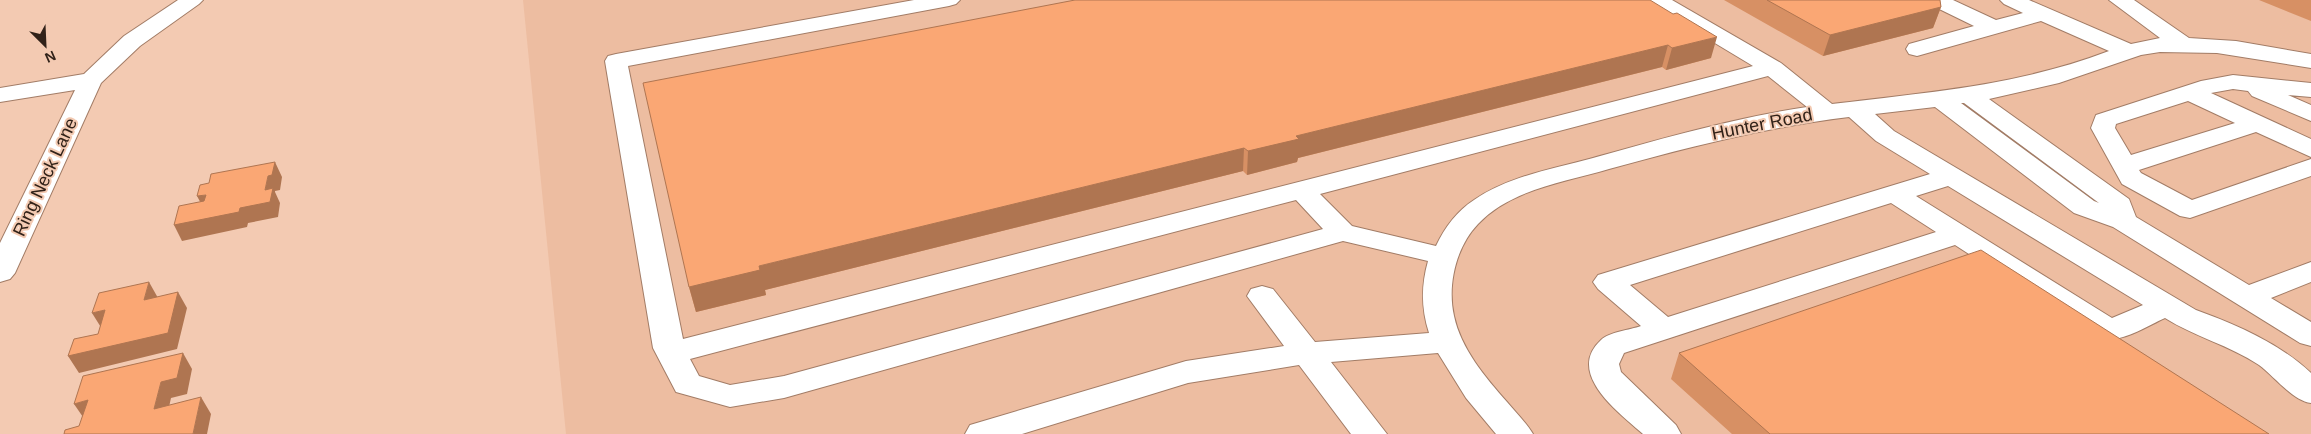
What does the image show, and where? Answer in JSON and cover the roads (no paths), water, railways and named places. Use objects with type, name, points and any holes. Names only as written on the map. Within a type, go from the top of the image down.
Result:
[{"type":"street","points":[[0,95],[91,80],[132,41],[192,0]]},
{"type":"street","points":[[949,0],[616,61],[671,353],[687,384],[730,396],[784,387],[1342,232],[1443,256]]},
{"type":"street","points":[[1657,0],[1773,68],[1802,88],[1827,112]]},
{"type":"street","points":[[1936,0],[1994,28]]},
{"type":"street","points":[[2011,0],[2128,51]]},
{"type":"street","points":[[2120,0],[2183,44]]},
{"type":"street","points":[[1917,50],[2043,14]]},
{"type":"street","name":"Hunter Road","points":[[1516,434],[1468,379],[1447,342],[1435,304],[1436,281],[1443,256],[1458,230],[1482,207],[1512,192],[1544,179],[1727,129],[1827,112],[1940,99],[2012,88],[2072,72],[2128,51],[2152,46],[2183,44],[2231,47],[2311,61]]},
{"type":"street","points":[[671,353],[1773,68]]},
{"type":"street","name":"Ring Neck Lane","points":[[0,273],[91,80]]},
{"type":"street","points":[[2311,90],[2241,82],[2209,86],[2105,120],[2103,128],[2131,178],[2190,210],[2311,167]]},
{"type":"street","points":[[2241,82],[2311,114]]},
{"type":"street","points":[[2189,92],[2311,149]]},
{"type":"street","points":[[1969,95],[2119,205],[2123,221]]},
{"type":"street","points":[[1940,99],[2084,207],[2123,221],[2311,336]]},
{"type":"street","points":[[1855,109],[1885,136],[2176,311],[2202,338],[2273,380],[2310,392]]},
{"type":"street","points":[[2124,166],[2257,124]]},
{"type":"street","points":[[1664,330],[1608,282],[1952,176]]},
{"type":"street","points":[[1301,190],[1342,232]]},
{"type":"street","points":[[1895,194],[2110,330],[2176,311]]},
{"type":"street","points":[[1664,434],[1617,389],[1604,372],[1604,358],[1613,346],[1958,234]]},
{"type":"street","points":[[2246,297],[2311,271]]},
{"type":"street","points":[[1262,296],[1370,434]]},
{"type":"street","points":[[982,434],[1026,428],[1186,372],[1307,353],[1447,342]]}]
